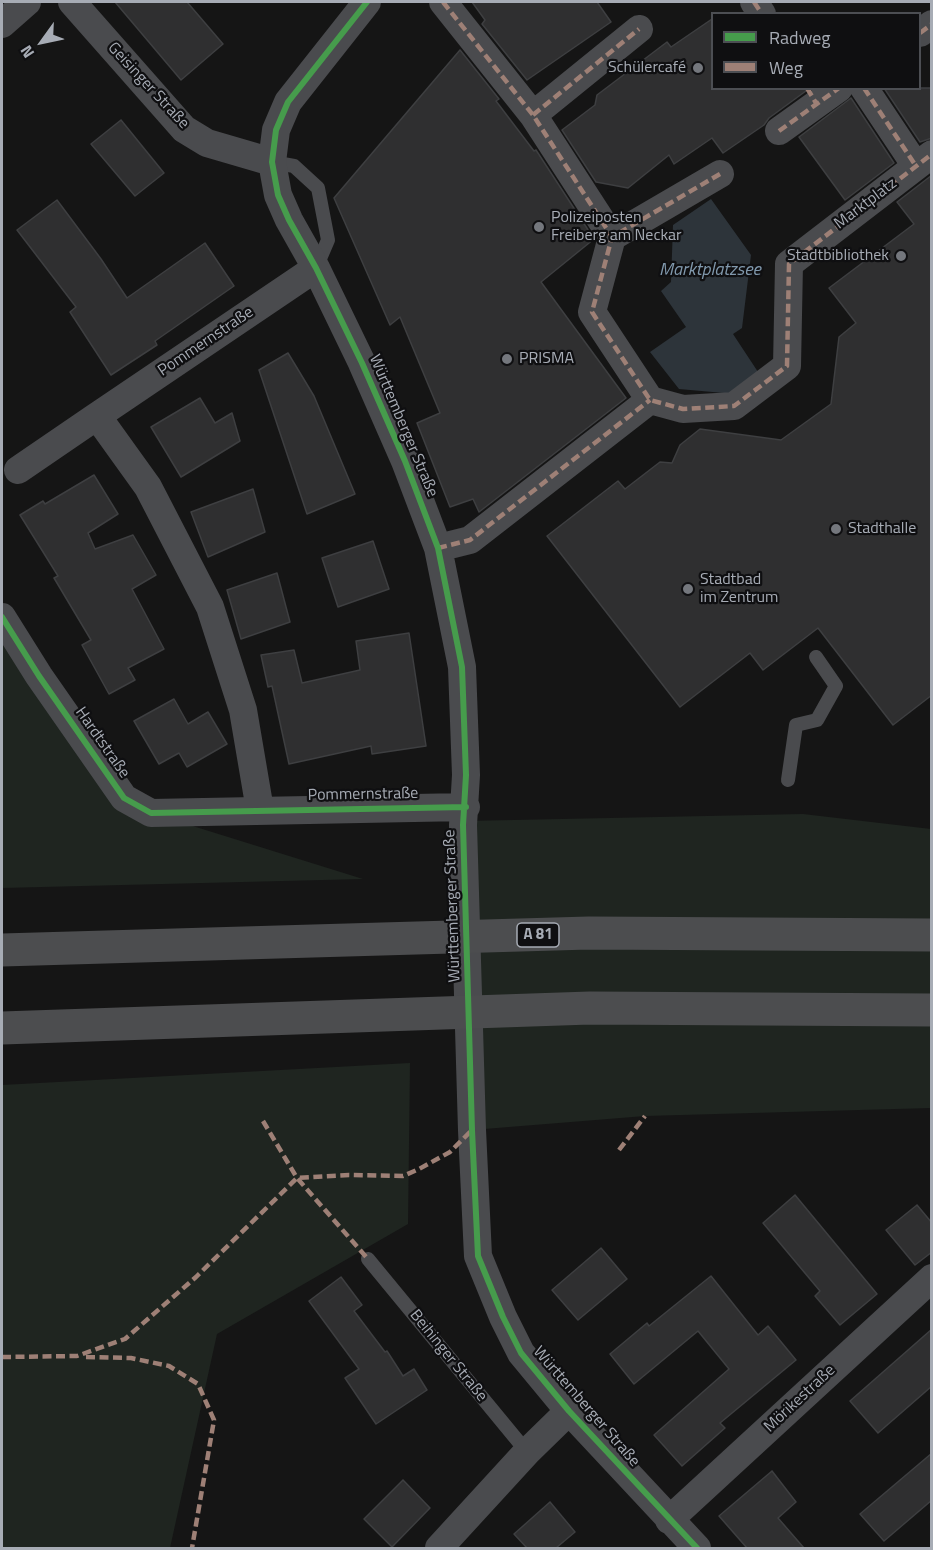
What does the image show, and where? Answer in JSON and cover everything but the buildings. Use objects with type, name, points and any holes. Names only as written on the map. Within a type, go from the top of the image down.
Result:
[{"type":"highway","name":"A 81","points":[[2,950],[589,933],[932,935]]},
{"type":"highway","points":[[2,1028],[590,1008],[932,1010]]},
{"type":"street","points":[[2,24],[27,2]]},
{"type":"street","name":"Geisinger Straße","points":[[72,2],[184,129],[207,143],[272,162]]},
{"type":"street","name":"Württemberger Straße","points":[[367,2],[288,102],[276,130],[272,162],[278,195],[285,212],[316,268],[362,363],[405,461],[438,548],[462,667],[472,1110],[478,1256],[503,1317],[521,1353],[569,1411],[697,1548]]},
{"type":"street","points":[[442,2],[532,115],[612,237]]},
{"type":"street","points":[[532,115],[639,29]]},
{"type":"street","name":"Marktplatz","points":[[650,400],[682,409],[734,406],[787,366],[789,264],[924,160],[866,90]]},
{"type":"street","points":[[779,132],[821,93]]},
{"type":"street","points":[[438,548],[470,540],[650,400],[592,312],[612,237],[720,174]]},
{"type":"street","name":"Pommernstraße","points":[[18,470],[316,268]]},
{"type":"street","points":[[97,416],[148,487],[210,607],[243,710],[260,810]]},
{"type":"street","name":"Hardtstraße","points":[[2,617],[39,676],[124,798],[151,813],[260,810]]},
{"type":"street","name":"Pommernstraße","points":[[260,810],[465,816]]},
{"type":"street","name":"Mörikestraße","points":[[669,1520],[932,1278]]},
{"type":"street","points":[[439,1548],[527,1452],[569,1411]]},
{"type":"lane","points":[[272,162],[294,166],[318,188],[328,240],[316,268]]},
{"type":"lane","points":[[788,780],[796,725],[817,720],[836,686],[816,657]]},
{"type":"lane","name":"Beihinger Straße","points":[[368,1259],[527,1452]]},
{"type":"shaded area","points":[[2,617],[151,813],[363,879],[2,888]]},
{"type":"shaded area","points":[[803,814],[931,829],[931,1108],[645,1116],[472,1130],[465,821]]},
{"type":"shaded area","points":[[410,1063],[408,1224],[217,1334],[170,1548],[2,1548],[2,1085]]},
{"type":"water","name":"Marktplatzsee","points":[[711,199],[751,255],[742,328],[733,334],[760,375],[735,394],[679,389],[650,352],[686,327],[661,291],[671,282],[673,225]]},
{"type":"marked path","points":[[443,2],[533,115],[612,237]]},
{"type":"marked path","points":[[754,2],[761,12]]},
{"type":"marked path","points":[[921,32],[932,24]]},
{"type":"marked path","points":[[533,115],[639,29]]},
{"type":"marked path","points":[[808,90],[816,103]]},
{"type":"marked path","points":[[779,131],[836,90]]},
{"type":"marked path","points":[[865,90],[916,166]]},
{"type":"marked path","points":[[720,174],[612,237],[592,312],[650,400],[683,409],[734,406],[787,366],[789,264],[932,154]]},
{"type":"marked path","points":[[438,548],[470,540],[650,400]]},
{"type":"marked path","points":[[619,1150],[645,1116]]},
{"type":"marked path","points":[[263,1121],[297,1178],[368,1259]]},
{"type":"marked path","points":[[2,1357],[77,1356],[125,1339],[196,1277],[297,1178],[349,1175],[403,1176],[450,1152],[472,1130]]},
{"type":"marked path","points":[[86,1357],[131,1358],[169,1366],[198,1384],[214,1420],[192,1548]]},
{"type":"cycle path","points":[[367,2],[288,102],[276,130],[272,162],[278,195],[362,363],[405,461],[438,548],[462,667],[466,775],[463,825],[478,1256],[503,1317],[521,1353],[569,1411],[697,1548]]},
{"type":"cycle path","points":[[2,617],[39,676],[124,798],[151,813],[466,807]]},
{"type":"place","name":"Schülercafé","points":[[698,68]]},
{"type":"place","name":"Polizeiposten Freiberg am Neckar","points":[[539,227]]},
{"type":"place","name":"Stadtbibliothek","points":[[901,256]]},
{"type":"place","name":"PRISMA","points":[[507,359]]},
{"type":"place","name":"Stadthalle","points":[[836,529]]},
{"type":"place","name":"Stadtbad im Zentrum","points":[[688,589]]}]
